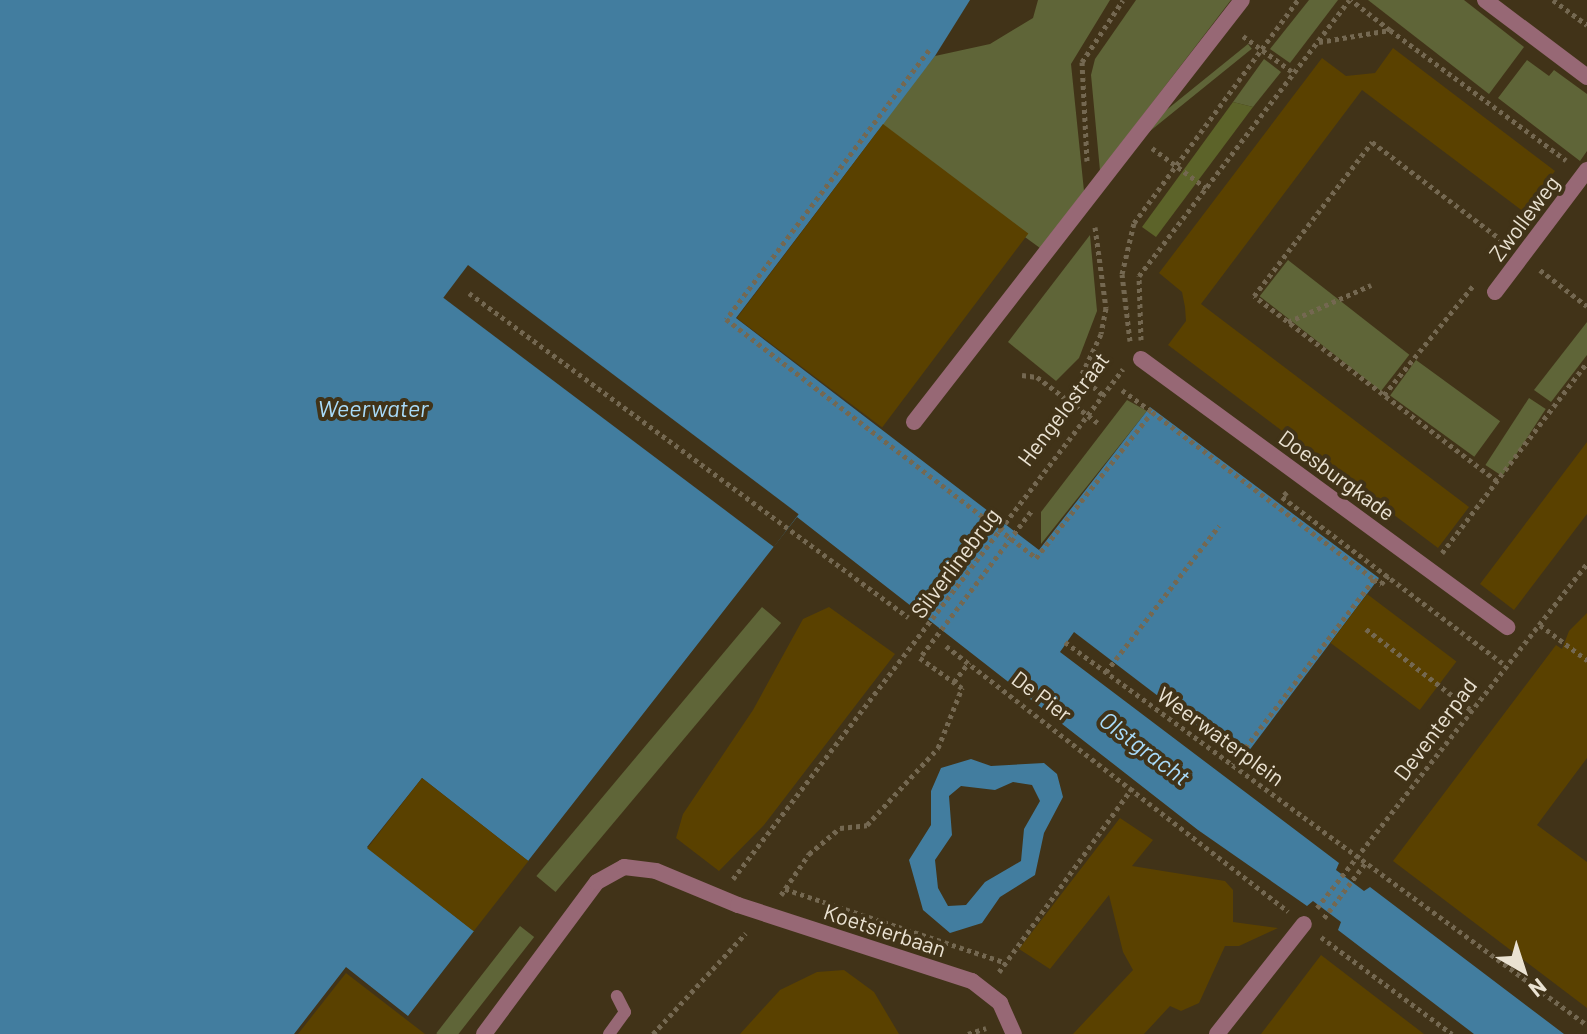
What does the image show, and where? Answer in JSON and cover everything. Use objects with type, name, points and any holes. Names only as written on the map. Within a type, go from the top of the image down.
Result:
[{"type":"street","points":[[914,422],[1242,0]]},
{"type":"street","points":[[1485,0],[1587,77]]},
{"type":"street","name":"Zwolleweg","points":[[1495,292],[1586,172]]},
{"type":"street","name":"Doesburgkade","points":[[1133,358],[1507,627]]},
{"type":"street","name":"Koetsierbaan","points":[[484,1034],[597,882],[624,867],[656,871],[720,896],[972,981],[1000,1003],[1014,1034]]},
{"type":"street","points":[[1217,1034],[1312,921]]},
{"type":"lane","points":[[609,1034],[625,1012],[617,996]]},
{"type":"path","name":"Hengelostraat","points":[[1133,358],[1125,247],[1134,223],[1298,0]]},
{"type":"path","points":[[1350,0],[1586,172]]},
{"type":"path","name":"Hengelostraat","points":[[1024,499],[1133,358],[1139,276],[1350,0]]},
{"type":"path","points":[[1553,0],[1587,25]]},
{"type":"path","points":[[1224,22],[1294,73]]},
{"type":"path","points":[[1318,43],[1390,30]]},
{"type":"path","points":[[929,50],[726,319],[1036,558],[1152,412]]},
{"type":"path","points":[[1136,136],[1206,188]]},
{"type":"path","points":[[1497,481],[1254,296],[1372,142],[1587,306]]},
{"type":"path","points":[[1384,395],[1479,279]]},
{"type":"path","points":[[1288,322],[1371,285]]},
{"type":"path","points":[[469,293],[908,617]]},
{"type":"path","points":[[1429,570],[1587,363]]},
{"type":"path","points":[[1022,375],[1037,377],[1098,423]]},
{"type":"path","points":[[1122,390],[1381,584],[1388,576]]},
{"type":"path","points":[[1299,475],[1282,497],[1504,664]]},
{"type":"path","name":"Silverlinebrug","points":[[720,896],[1024,499]]},
{"type":"path","name":"Silverlinebrug","points":[[954,682],[921,657],[1033,509]]},
{"type":"path","points":[[1106,672],[1219,526]]},
{"type":"path","name":"Deventerpad","points":[[1312,921],[1349,867],[1504,664],[1540,625],[1587,564]]},
{"type":"path","points":[[1233,764],[1374,579]]},
{"type":"path","points":[[1540,625],[1587,660]]},
{"type":"path","points":[[1366,629],[1470,709]]},
{"type":"path","name":"Weerwaterplein","points":[[1065,642],[1358,855]]},
{"type":"path","name":"De Pier","points":[[946,646],[1312,921]]},
{"type":"path","points":[[969,662],[954,682],[962,688],[938,748],[867,825],[840,828],[809,854],[783,892],[1003,962]]},
{"type":"path","points":[[999,972],[1003,962],[1133,787]]},
{"type":"path","points":[[1358,855],[1587,1025]]},
{"type":"path","points":[[1367,861],[1312,921],[1452,1034]]},
{"type":"path","points":[[653,1034],[746,933]]},
{"type":"path","points":[[968,1034],[986,1028]]},
{"type":"green space","points":[[1038,0],[1110,0],[1071,64],[1084,191],[1040,248],[876,129],[935,56],[990,44],[1033,18]]},
{"type":"green space","points":[[1136,0],[1231,0],[1100,171],[1091,75],[1095,59]]},
{"type":"green space","points":[[1309,0],[1338,0],[1290,63],[1270,49]]},
{"type":"green space","points":[[1368,0],[1464,0],[1524,47],[1489,94]]},
{"type":"green space","points":[[1248,44],[1252,49],[1146,134],[1142,130]]},
{"type":"green space","points":[[1264,59],[1281,72],[1253,107],[1233,102]]},
{"type":"green space","points":[[1527,60],[1549,76],[1554,70],[1587,94],[1587,151],[1580,161],[1498,98]]},
{"type":"green space","points":[[1233,102],[1253,107],[1156,237],[1142,227]]},
{"type":"green space","points":[[1090,235],[1097,311],[1079,358],[1056,381],[1008,342]]},
{"type":"green space","points":[[1288,260],[1409,355],[1381,391],[1260,296]]},
{"type":"green space","points":[[1587,322],[1587,355],[1551,402],[1534,390]]},
{"type":"green space","points":[[1416,360],[1500,421],[1474,457],[1390,396]]},
{"type":"green space","points":[[1529,398],[1546,409],[1502,476],[1485,465]]},
{"type":"green space","points":[[1127,400],[1147,411],[1041,544],[1041,512]]},
{"type":"green space","points":[[762,607],[781,623],[556,892],[536,876]]},
{"type":"green space","points":[[520,926],[534,937],[458,1034],[436,1033]]},
{"type":"water","name":"Weerwater","points":[[0,0],[970,0],[935,56],[736,318],[1039,550],[1150,407],[1379,578],[1242,760],[1074,632],[1060,652],[1339,863],[1336,870],[1364,891],[1370,887],[1564,1034],[1474,1034],[1338,930],[1341,922],[1313,901],[1307,906],[1198,830],[797,517],[528,861],[422,778],[367,847],[474,931],[408,1016],[346,967],[294,1034],[0,1034]]},
{"type":"water","points":[[971,759],[991,766],[1044,763],[1057,774],[1063,797],[1044,833],[1035,875],[1000,897],[982,923],[950,933],[923,910],[909,860],[931,825],[931,791],[941,768]],"holes":[[[1013,782],[1032,785],[1040,801],[1024,829],[1021,861],[985,882],[966,905],[948,906],[938,888],[935,860],[952,835],[949,796],[961,786],[995,790]]]},
{"type":"pier","points":[[468,265],[799,514],[774,547],[443,298]]},
{"type":"building","points":[[1393,48],[1555,171],[1524,212],[1362,90],[1201,304],[1469,507],[1438,548],[1168,345],[1186,321],[1185,307],[1182,292],[1159,273],[1322,58],[1346,76],[1375,73]]},
{"type":"building","points":[[883,124],[1028,234],[882,428],[737,318]]},
{"type":"building","points":[[1587,442],[1587,514],[1514,610],[1480,584]]},
{"type":"building","points":[[1367,594],[1456,661],[1420,710],[1330,643]]},
{"type":"building","points":[[829,607],[895,654],[764,825],[719,871],[676,838],[683,814],[753,710],[803,619]]},
{"type":"building","points":[[1587,613],[1587,758],[1537,825],[1587,862],[1587,1008],[1393,861],[1556,645],[1562,649],[1569,631]]},
{"type":"building","points":[[422,778],[528,861],[474,931],[367,848]]},
{"type":"building","points":[[1120,818],[1153,840],[1132,866],[1225,881],[1233,890],[1233,922],[1278,928],[1239,946],[1225,946],[1199,1003],[1181,1011],[1170,1006],[1144,1034],[1073,1034],[1133,970],[1123,952],[1109,895],[1050,969],[1019,949]]},
{"type":"building","points":[[1321,955],[1424,1034],[1261,1034]]},
{"type":"building","points":[[844,970],[874,992],[899,1034],[740,1034],[780,990],[817,972]]},
{"type":"building","points":[[346,973],[425,1034],[298,1034]]},
{"type":"water label","name":"Olstgracht","points":[[1145,748]]}]
